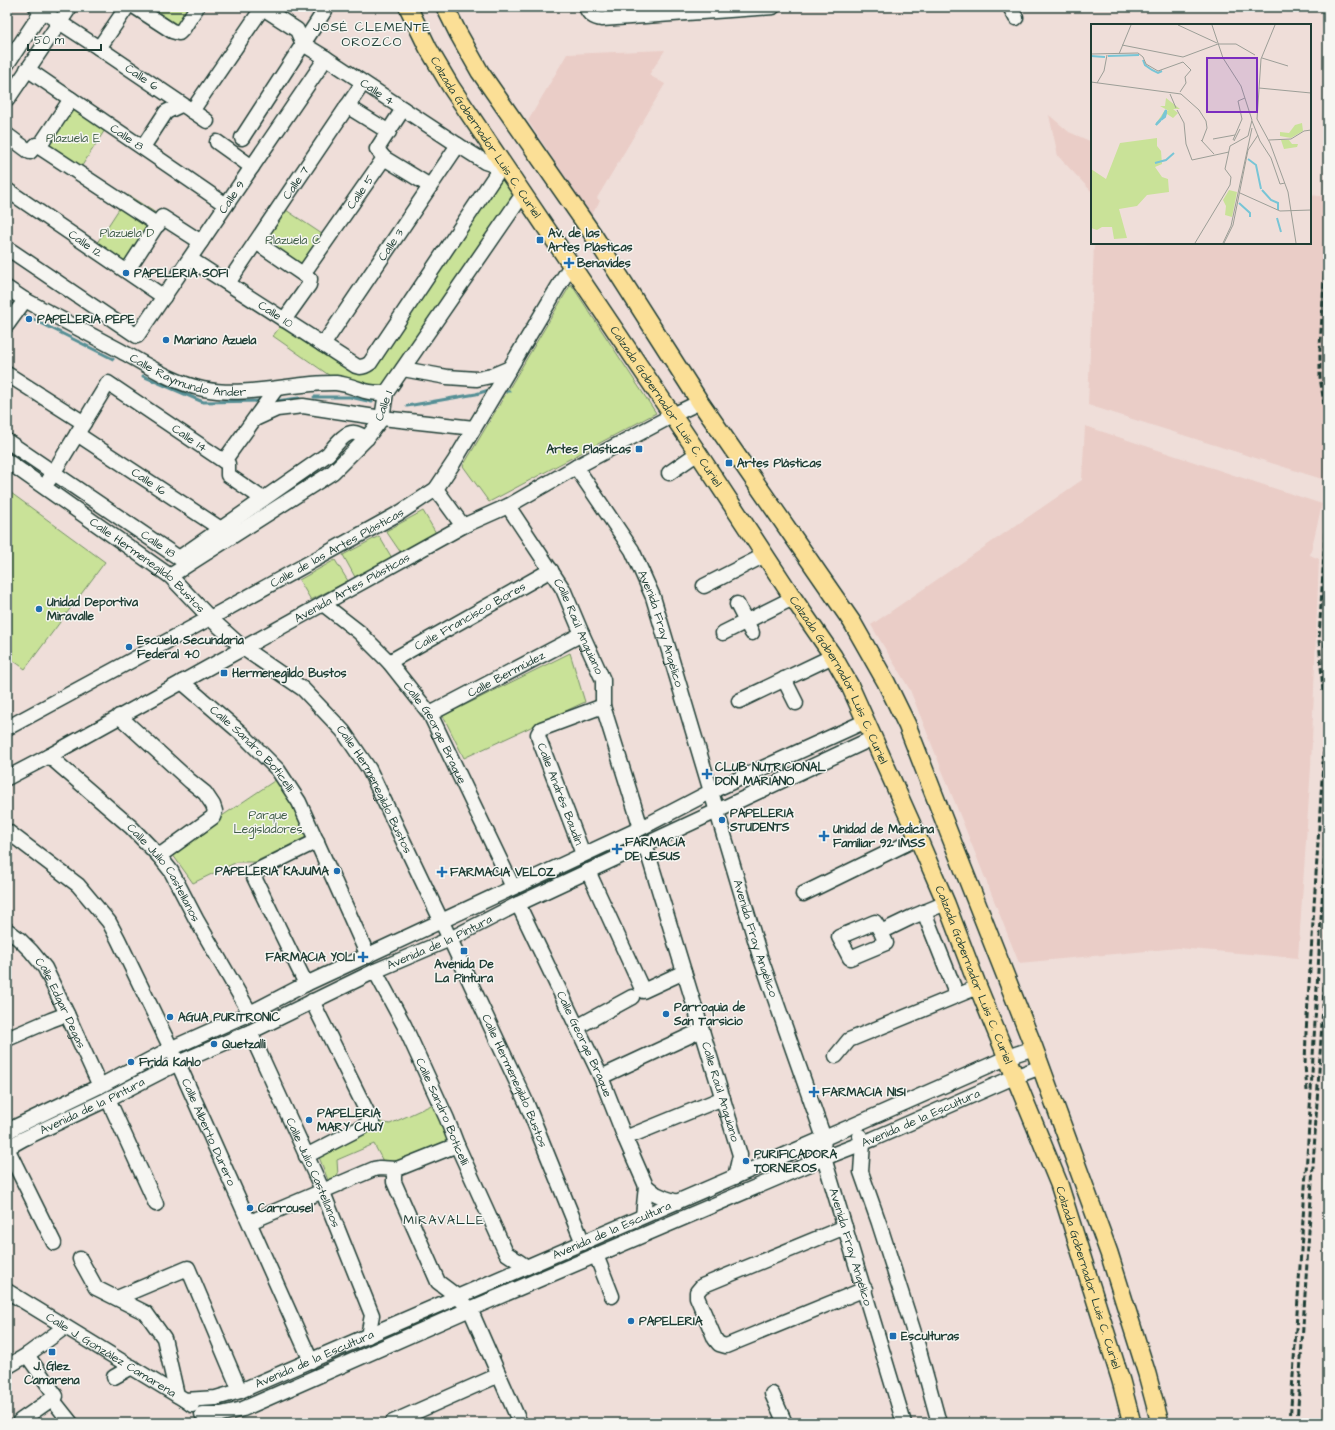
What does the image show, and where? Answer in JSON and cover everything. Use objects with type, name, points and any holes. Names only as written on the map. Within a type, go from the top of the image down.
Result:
[{"type":"main road","name":"Calzada Gobernador Luis C. Curiel","points":[[408,7],[428,48],[502,166],[523,194],[698,453],[833,656],[850,686],[946,903],[978,987],[1058,1184],[1121,1381],[1132,1423]]},
{"type":"main road","points":[[445,7],[480,72],[592,233],[700,402],[852,622],[886,682],[907,725],[1034,1048],[1109,1253],[1147,1374],[1160,1423]]},
{"type":"main road","points":[[1121,1381],[1147,1374]]},
{"type":"street","points":[[7,100],[70,7]]},
{"type":"street","points":[[99,48],[127,7]]},
{"type":"street","points":[[135,7],[172,31],[179,33],[197,7]]},
{"type":"street","points":[[143,147],[166,112],[187,108],[263,7]]},
{"type":"street","name":"Calle 4","points":[[263,7],[297,30],[303,44],[485,162],[502,166]]},
{"type":"street","points":[[242,138],[327,7]]},
{"type":"street","points":[[589,12],[602,19],[773,7]]},
{"type":"street","points":[[7,64],[41,8]]},
{"type":"street","name":"Calle 6","points":[[41,8],[59,23],[99,48],[207,121]]},
{"type":"street","name":"Calle 9","points":[[7,248],[137,336],[326,58]]},
{"type":"street","name":"Calle 8","points":[[27,69],[226,205]]},
{"type":"street","name":"Calle 7","points":[[228,283],[363,83]]},
{"type":"street","points":[[39,147],[71,99]]},
{"type":"street","points":[[347,106],[389,132]]},
{"type":"street","points":[[403,109],[377,149],[384,158],[430,186]]},
{"type":"street","points":[[7,136],[30,152],[36,145],[160,221],[201,242]]},
{"type":"street","points":[[218,142],[252,167]]},
{"type":"street","name":"Calle 3","points":[[323,345],[458,145]]},
{"type":"street","name":"Calle 5","points":[[284,320],[309,285],[307,276],[384,158]]},
{"type":"street","name":"Calle 10","points":[[190,259],[356,366],[367,366],[502,166]]},
{"type":"street","name":"Calle 12","points":[[7,190],[164,297]]},
{"type":"street","name":"Calle 1","points":[[170,576],[333,472],[367,438],[382,418],[386,393],[523,194]]},
{"type":"street","points":[[127,271],[160,221]]},
{"type":"street","points":[[256,242],[307,276]]},
{"type":"street","name":"Calle de las Artes Plásticas","points":[[7,728],[401,512],[436,489],[454,462],[571,265]]},
{"type":"street","name":"Calle Raymundo Ander","points":[[7,288],[25,300],[144,365],[187,385],[214,391],[252,391],[312,384],[336,383],[366,391],[386,393]]},
{"type":"street","points":[[7,326],[25,300]]},
{"type":"street","points":[[403,369],[447,377],[476,379],[491,376],[510,368]]},
{"type":"street","name":"Calle 16","points":[[7,374],[220,529]]},
{"type":"street","name":"Calle 14","points":[[80,428],[108,383],[224,461]]},
{"type":"street","points":[[263,499],[228,475],[228,464],[224,461],[276,389]]},
{"type":"street","name":"Avenida Artes Plásticas","points":[[7,778],[463,526],[508,506],[576,467],[700,402]]},
{"type":"street","points":[[255,419],[277,409],[303,406],[382,418],[474,428]]},
{"type":"street","points":[[45,488],[80,428]]},
{"type":"street","name":"Calle 18","points":[[7,441],[179,558],[328,454],[345,436],[350,433],[355,433],[367,438]]},
{"type":"street","points":[[669,473],[698,453]]},
{"type":"street","name":"Calle Hermenegildo Bustos","points":[[7,461],[170,576],[210,618],[243,648],[303,689],[343,731],[369,770],[450,939],[526,1102],[583,1243]]},
{"type":"street","name":"Avenida Fray Angélico","points":[[576,467],[632,550],[653,598],[760,956],[824,1138],[824,1158],[865,1289],[904,1423]]},
{"type":"street","points":[[436,489],[463,526]]},
{"type":"street","name":"Calle Raúl Anguiano","points":[[508,506],[563,589],[603,680],[603,706],[641,828]]},
{"type":"street","points":[[704,586],[765,554]]},
{"type":"street","name":"Calle Francisco Bores","points":[[390,662],[551,570]]},
{"type":"street","points":[[723,633],[749,627],[793,598]]},
{"type":"street","name":"Calle George Braque","points":[[323,604],[359,632],[390,662],[430,714],[512,887]]},
{"type":"street","points":[[737,604],[749,627]]},
{"type":"street","name":"Calle Bermúdez","points":[[430,714],[582,634]]},
{"type":"street","points":[[739,701],[833,656]]},
{"type":"street","points":[[784,679],[796,703]]},
{"type":"street","name":"Calle Sandro Boticelli","points":[[182,682],[241,733],[278,770],[299,802],[368,956]]},
{"type":"street","name":"Calle Andrés Baudín","points":[[583,854],[538,734],[541,729],[603,706]]},
{"type":"street","points":[[120,716],[190,782],[205,793],[215,810],[213,818],[160,856]]},
{"type":"street","name":"Avenida de la Pintura","points":[[7,1132],[100,1086],[170,1049],[250,1013],[306,984],[641,828],[710,792],[866,721]]},
{"type":"street","name":"Avenida de la Pintura","points":[[7,1148],[178,1063],[250,1032],[375,971],[450,939],[518,904],[873,738]]},
{"type":"street","name":"Calle Julio Castellanos","points":[[49,756],[131,827],[160,856],[171,871],[196,919],[250,1013]]},
{"type":"street","name":"Calle Alberto Durero","points":[[7,831],[78,885],[109,922],[178,1063],[311,1361]]},
{"type":"street","points":[[803,894],[918,838]]},
{"type":"street","points":[[306,984],[252,873],[317,841]]},
{"type":"street","name":"Calle Raúl Anguiano","points":[[645,844],[740,1155],[735,1177]]},
{"type":"street","points":[[588,871],[638,994]]},
{"type":"street","points":[[881,932],[946,903]]},
{"type":"street","name":"Calle George Braque","points":[[518,904],[601,1077],[646,1186],[643,1216]]},
{"type":"street","points":[[924,912],[957,995]]},
{"type":"street","points":[[875,922],[881,932],[886,943],[850,958],[840,937],[875,922]]},
{"type":"street","name":"Calle Edgar Degas","points":[[7,930],[19,939],[45,968],[100,1086]]},
{"type":"street","name":"Calle Sandro Boticelli","points":[[375,971],[404,1025],[506,1253]]},
{"type":"street","points":[[577,1027],[638,994],[684,972]]},
{"type":"street","points":[[836,1056],[849,1040],[978,987]]},
{"type":"street","points":[[306,1156],[372,1122],[312,1001]]},
{"type":"street","points":[[7,1039],[67,1014]]},
{"type":"street","points":[[601,1077],[702,1030]]},
{"type":"street","name":"Calle Julio Castellanos","points":[[250,1032],[322,1192],[372,1315]]},
{"type":"street","name":"Avenida de la Escultura","points":[[181,1397],[216,1398],[240,1391],[758,1167],[1007,1057],[1034,1048]]},
{"type":"street","name":"Avenida de la Escultura","points":[[207,1420],[220,1414],[243,1409],[596,1255],[1014,1077],[1041,1067]]},
{"type":"street","points":[[625,1138],[723,1098]]},
{"type":"street","points":[[108,1099],[156,1204]]},
{"type":"street","points":[[852,1126],[858,1132],[862,1143],[861,1172],[916,1339],[939,1423]]},
{"type":"street","points":[[250,1222],[374,1169],[380,1168],[396,1172],[457,1145]]},
{"type":"street","points":[[7,1148],[54,1243]]},
{"type":"street","name":"Calle Raúl Anguiano","points":[[740,1155],[758,1167]]},
{"type":"street","points":[[396,1172],[394,1182],[438,1282],[458,1297],[470,1309],[520,1423]]},
{"type":"street","points":[[646,1186],[660,1196],[677,1202]]},
{"type":"street","points":[[845,1227],[702,1286],[697,1292],[697,1297],[715,1339],[719,1344],[726,1346],[865,1289]]},
{"type":"street","points":[[500,1278],[506,1253],[528,1267]]},
{"type":"street","points":[[596,1255],[612,1296]]},
{"type":"street","points":[[80,1259],[96,1288],[146,1313],[164,1338],[181,1397]]},
{"type":"street","points":[[117,1298],[188,1268],[240,1391]]},
{"type":"street","points":[[434,1307],[438,1282]]},
{"type":"street","name":"Calle J. González Camarena","points":[[7,1291],[181,1397],[207,1420]]},
{"type":"street","points":[[368,1336],[372,1315],[394,1325]]},
{"type":"street","points":[[7,1367],[27,1355],[65,1327]]},
{"type":"street","points":[[19,1423],[56,1396],[27,1355]]},
{"type":"street","points":[[114,1377],[132,1367]]},
{"type":"street","points":[[393,1422],[499,1374]]},
{"type":"street","points":[[772,1394],[784,1423]]},
{"type":"street","points":[[52,1398],[71,1423]]},
{"type":"street","points":[[239,1423],[243,1409]]},
{"type":"shaded area","points":[[665,50],[649,75],[665,84],[597,198],[600,201],[591,216],[528,121],[567,54]]},
{"type":"shaded area","points":[[1049,115],[1069,132],[1091,142],[1091,191],[1058,156]]},
{"type":"shaded area","points":[[1311,195],[1328,197],[1328,429],[1325,480],[1088,405],[1094,244],[1311,244]]},
{"type":"shaded area","points":[[1085,426],[1322,504],[1310,555],[1319,559],[1311,767],[1298,958],[1178,948],[1019,963],[910,690],[871,625],[1082,480]]},
{"type":"green space","points":[[135,7],[196,7],[179,33]]},
{"type":"green space","name":"Plazuela E","points":[[71,99],[108,125],[78,172],[39,147]]},
{"type":"green space","points":[[498,173],[522,194],[385,392],[333,378],[273,336],[284,321],[369,366]]},
{"type":"green space","name":"Plazuela D","points":[[128,195],[162,217],[127,271],[93,249]]},
{"type":"green space","name":"Plazuela C","points":[[280,206],[328,238],[303,274],[256,242]]},
{"type":"green space","points":[[571,284],[656,413],[489,502],[463,466]]},
{"type":"green space","name":"Unidad Deportiva Miravalle","points":[[7,490],[105,562],[25,669],[7,656]]},
{"type":"green space","points":[[423,511],[436,533],[401,553],[386,531]]},
{"type":"green space","points":[[379,536],[392,558],[355,577],[343,555]]},
{"type":"green space","points":[[335,560],[348,581],[311,600],[299,580]]},
{"type":"green space","points":[[570,653],[585,702],[464,758],[443,716]]},
{"type":"green space","name":"Parque Legisladores","points":[[280,777],[308,836],[255,862],[237,862],[193,883],[170,851]]},
{"type":"green space","points":[[438,1102],[455,1140],[386,1167],[374,1144],[337,1160],[338,1176],[328,1180],[317,1152],[380,1122],[390,1124]]},
{"type":"waterway","points":[[7,304],[14,309]]},
{"type":"waterway","points":[[23,314],[113,359]]},
{"type":"waterway","points":[[143,376],[203,402],[261,401]]},
{"type":"waterway","points":[[407,406],[476,394],[492,389]]},
{"type":"waterway","points":[[314,397],[350,397],[372,402]]},
{"type":"waterway","points":[[276,401],[299,398]]},
{"type":"railway","points":[[1328,220],[1320,347],[1320,377],[1327,424],[1328,454]]},
{"type":"railway","points":[[1323,691],[1319,639],[1328,487]]},
{"type":"railway","points":[[1325,647],[1328,589]]},
{"type":"railway","points":[[1307,1091],[1305,1065],[1306,1033],[1328,684]]},
{"type":"railway","points":[[1290,1423],[1328,799]]},
{"type":"railway","points":[[1297,1423],[1328,926]]},
{"type":"place","name":"Av. de las Artes Plásticas","points":[[540,240]]},
{"type":"place","name":"Benavides","points":[[569,263]]},
{"type":"place","name":"PAPELERIA SOFI","points":[[126,273]]},
{"type":"place","name":"PAPELERIA PEPE","points":[[29,319]]},
{"type":"place","name":"Mariano Azuela","points":[[166,340]]},
{"type":"place","name":"Artes Plasticas","points":[[639,449]]},
{"type":"place","name":"Artes Plásticas","points":[[729,463]]},
{"type":"place","name":"Unidad Deportiva Miravalle","points":[[39,609]]},
{"type":"place","name":"Escuela Secundaria Federal 40","points":[[129,647]]},
{"type":"place","name":"Hermenegildo Bustos","points":[[224,673]]},
{"type":"place","name":"CLUB NUTRICIONAL DON MARIANO","points":[[707,774]]},
{"type":"place","name":"PAPELERIA STUDENTS","points":[[722,820]]},
{"type":"place","name":"Unidad de Medicina Familiar 92 IMSS","points":[[824,836]]},
{"type":"place","name":"FARMACIA DE JESUS","points":[[617,849]]},
{"type":"place","name":"PAPELERIA KAJUMA","points":[[337,871]]},
{"type":"place","name":"FARMACIA VELOZ","points":[[442,872]]},
{"type":"place","name":"Avenida De La Pintura","points":[[464,951]]},
{"type":"place","name":"FARMACIA YOLI","points":[[363,957]]},
{"type":"place","name":"Parroquia de San Tarsicio","points":[[666,1014]]},
{"type":"place","name":"AGUA PURITRONIC","points":[[170,1017]]},
{"type":"place","name":"Quetzalli","points":[[214,1044]]},
{"type":"place","name":"Frida Kahlo","points":[[131,1062]]},
{"type":"place","name":"FARMACIA NISI","points":[[814,1092]]},
{"type":"place","name":"PAPELERIA MARY CHUY","points":[[309,1120]]},
{"type":"place","name":"PURIFICADORA TORNEROS","points":[[746,1161]]},
{"type":"place","name":"Carrousel","points":[[250,1208]]},
{"type":"place","name":"PAPELERIA","points":[[631,1321]]},
{"type":"place","name":"Esculturas","points":[[893,1336]]},
{"type":"place","name":"J. Glez. Camarena","points":[[52,1352]]},
{"type":"district","name":"JOSÉ CLEMENTE OROZCO","points":[[372,34]]},
{"type":"district","name":"MIRAVALLE","points":[[444,1220]]}]
